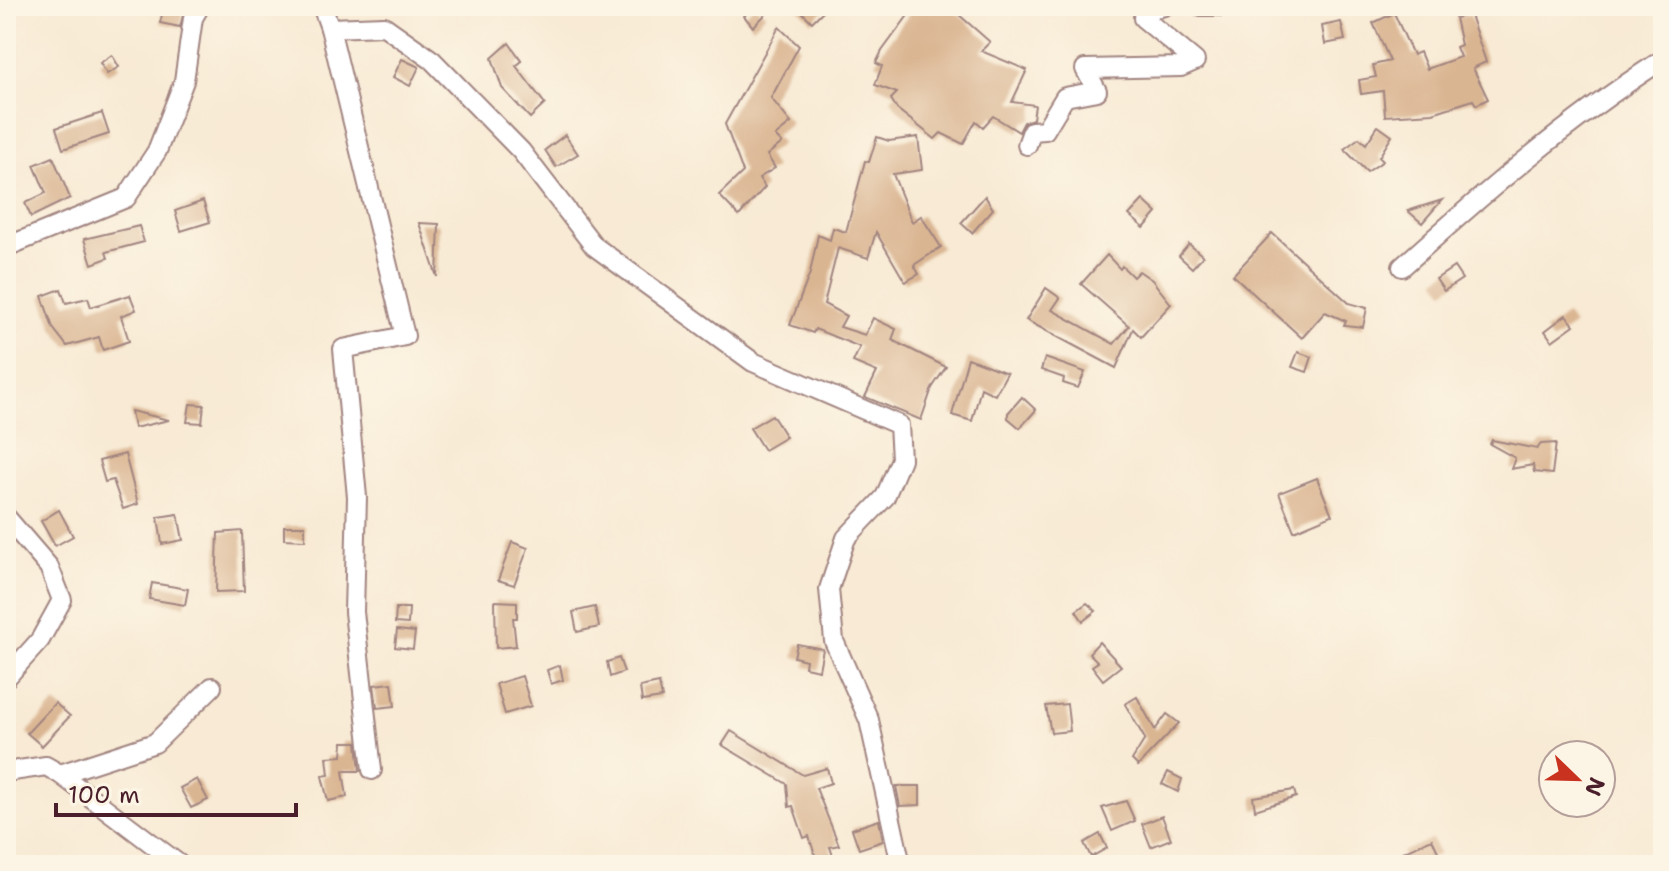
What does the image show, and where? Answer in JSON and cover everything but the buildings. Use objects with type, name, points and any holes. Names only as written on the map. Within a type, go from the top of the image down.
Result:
[{"type":"street","points":[[9,240],[126,198],[157,151],[184,81],[193,18],[200,6]]},
{"type":"street","points":[[322,6],[405,336],[343,349],[357,497],[354,612],[372,770]]},
{"type":"street","points":[[1027,145],[1032,131],[1045,130],[1065,97],[1097,91],[1085,69],[1181,67],[1195,61],[1143,18],[1144,11],[1164,6]]},
{"type":"street","points":[[1201,6],[1226,6]]},
{"type":"street","points":[[330,28],[384,26],[432,60],[521,151],[594,246],[753,362],[899,425],[901,459],[885,497],[846,538],[829,589],[834,641],[869,720],[901,865]]},
{"type":"street","points":[[1402,267],[1491,187],[1594,104],[1659,62],[1663,67]]},
{"type":"street","points":[[6,678],[40,640],[62,600],[49,567],[7,519]]},
{"type":"street","points":[[60,774],[155,743],[212,687]]},
{"type":"street","points":[[6,772],[46,766],[180,865]]}]
